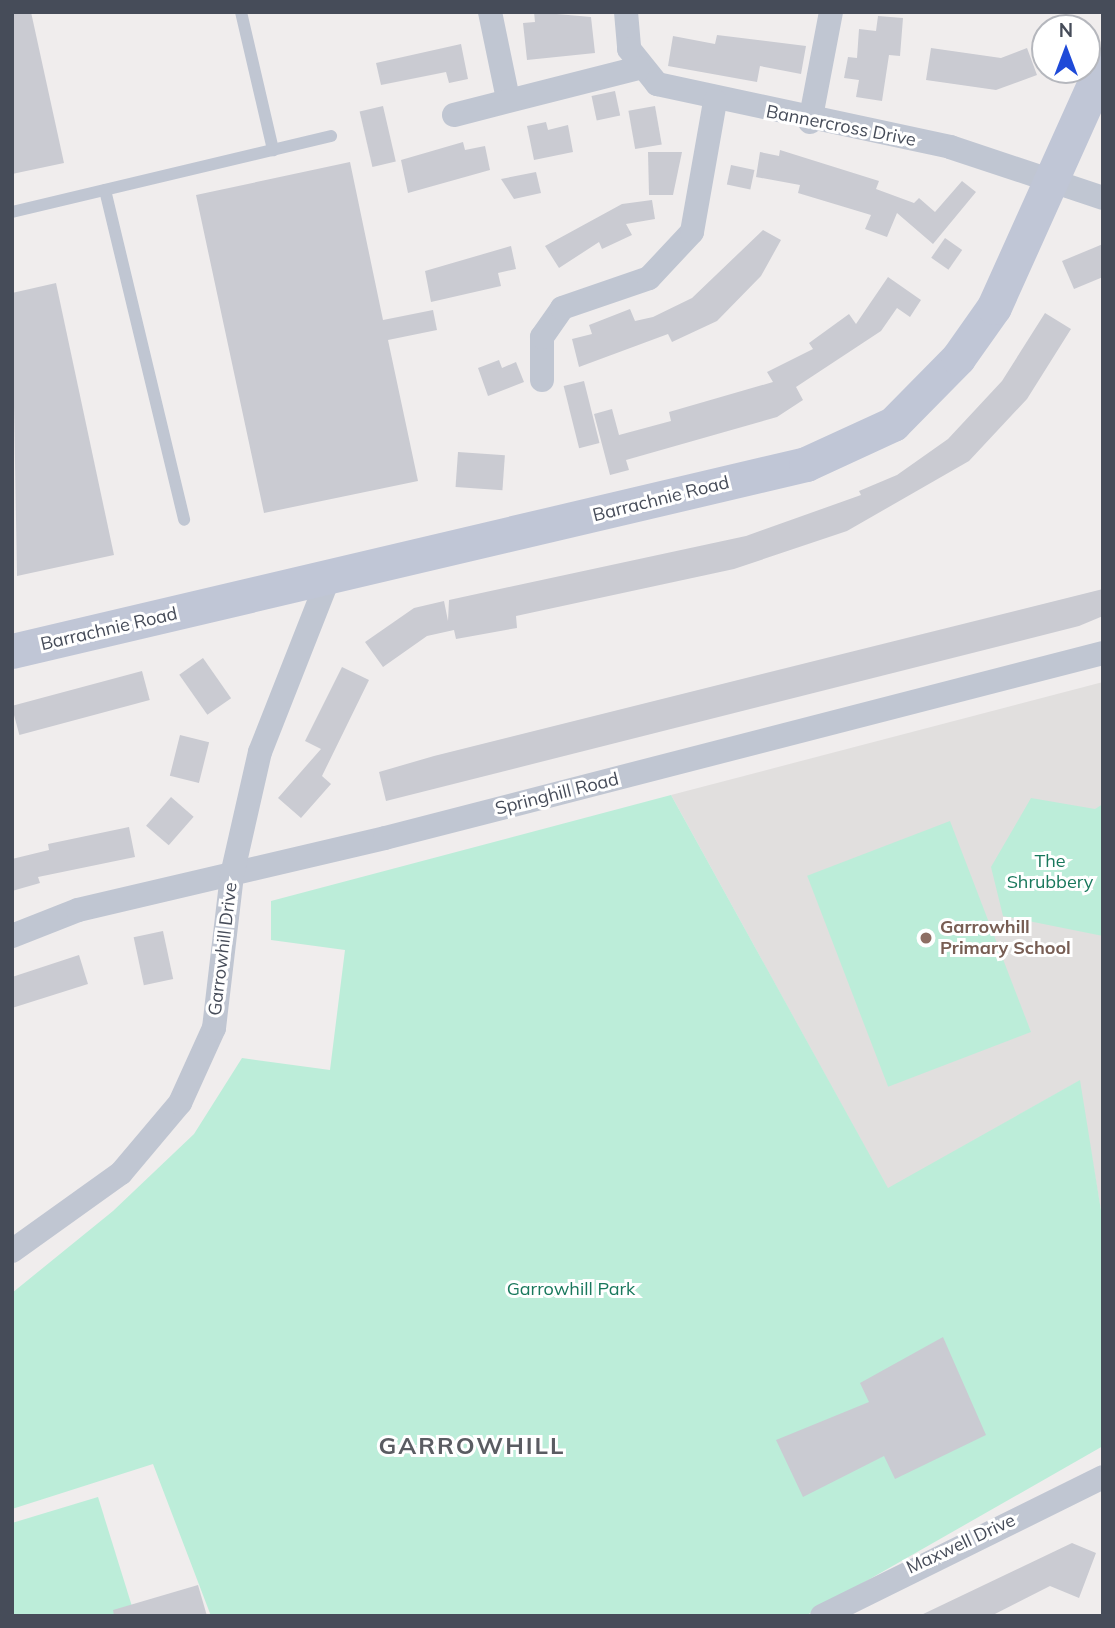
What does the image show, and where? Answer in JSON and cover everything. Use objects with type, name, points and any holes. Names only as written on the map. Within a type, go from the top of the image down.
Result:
[{"type":"main road","name":"Barrachnie Road","points":[[12,651],[328,579],[807,464],[892,424],[958,358],[994,307],[1053,181],[1103,64]]},
{"type":"street","points":[[490,12],[509,99]]},
{"type":"street","points":[[454,115],[638,68],[629,49],[626,12]]},
{"type":"street","points":[[810,122],[831,12]]},
{"type":"street","name":"Bannercross Drive","points":[[638,68],[657,84],[715,101],[810,122],[950,147],[1103,198]]},
{"type":"street","points":[[542,380],[542,337],[562,308],[649,278],[692,232],[715,101]]},
{"type":"street","name":"Garrowhill Drive","points":[[12,1251],[121,1173],[180,1103],[214,1028],[232,875],[260,752],[328,579]]},
{"type":"street","name":"Springhill Road","points":[[12,936],[78,910],[232,875],[1103,653]]},
{"type":"street","name":"Maxwell Drive","points":[[822,1616],[1103,1477]]},
{"type":"lane","points":[[241,12],[273,150]]},
{"type":"lane","points":[[12,212],[331,136]]},
{"type":"lane","points":[[105,190],[184,520]]},
{"type":"shaded area","name":"Garrowhill Primary School","points":[[1103,682],[1103,1223],[1079,1081],[888,1189],[671,795]]},
{"type":"green space","name":"Garrowhill Park","points":[[671,795],[888,1188],[1080,1080],[1103,1223],[1103,1446],[805,1616],[211,1616],[153,1464],[12,1509],[12,1293],[113,1211],[194,1134],[242,1058],[330,1070],[345,950],[271,940],[271,901]]},
{"type":"green space","name":"The Shrubbery","points":[[1031,798],[1095,809],[1103,804],[1103,936],[1003,916],[991,867]]},
{"type":"green space","points":[[950,821],[1031,1032],[888,1087],[807,876]]},
{"type":"green space","points":[[98,1497],[135,1616],[12,1616],[12,1523]]},
{"type":"building","points":[[12,12],[31,12],[64,163],[12,174]]},
{"type":"building","points":[[534,12],[591,17],[595,53],[527,60],[523,23],[535,22]]},
{"type":"building","points":[[878,16],[903,18],[900,56],[889,55],[882,101],[856,97],[859,80],[844,78],[848,57],[857,58],[859,29],[876,31]]},
{"type":"building","points":[[717,35],[806,46],[801,74],[760,66],[757,82],[668,66],[673,36],[715,44]]},
{"type":"building","points":[[461,44],[468,79],[449,83],[446,72],[381,85],[376,63]]},
{"type":"building","points":[[931,48],[1001,58],[1027,48],[1031,59],[1031,77],[996,90],[926,80]]},
{"type":"building","points":[[615,91],[620,115],[597,120],[592,96]]},
{"type":"building","points":[[383,106],[396,162],[372,167],[360,111]]},
{"type":"building","points":[[655,106],[662,144],[635,149],[628,111]]},
{"type":"building","points":[[546,122],[548,130],[568,125],[573,152],[534,160],[527,126]]},
{"type":"building","points":[[463,142],[465,150],[485,146],[490,170],[408,193],[401,160]]},
{"type":"building","points":[[780,150],[879,181],[876,189],[914,203],[919,198],[935,212],[962,181],[976,192],[933,244],[897,213],[887,237],[865,229],[871,215],[798,193],[800,185],[756,177],[760,152],[779,156]]},
{"type":"building","points":[[648,152],[682,152],[673,195],[649,195]]},
{"type":"building","points":[[350,162],[383,320],[433,310],[437,330],[388,340],[418,481],[264,513],[196,195]]},
{"type":"building","points":[[731,165],[754,170],[750,190],[727,185]]},
{"type":"building","points":[[536,172],[541,193],[514,199],[501,179]]},
{"type":"building","points":[[652,200],[655,219],[626,224],[632,235],[602,249],[599,242],[559,268],[545,246],[622,204]]},
{"type":"building","points":[[763,230],[781,240],[761,276],[717,321],[672,342],[668,334],[579,367],[572,339],[592,334],[589,325],[630,309],[635,321],[653,317],[692,298]]},
{"type":"building","points":[[945,238],[962,250],[948,270],[931,258]]},
{"type":"building","points":[[1103,244],[1103,277],[1074,289],[1062,261]]},
{"type":"building","points":[[511,246],[516,269],[498,273],[501,286],[431,302],[425,271]]},
{"type":"building","points":[[888,277],[921,300],[910,317],[897,308],[881,331],[796,387],[803,400],[777,417],[626,460],[629,470],[610,475],[594,414],[612,409],[619,435],[671,421],[669,412],[773,382],[767,372],[813,349],[809,343],[849,314],[856,324]]},
{"type":"building","points":[[56,283],[114,555],[17,576],[12,293]]},
{"type":"building","points":[[1045,313],[1071,329],[1027,399],[969,461],[847,531],[734,569],[516,616],[517,628],[456,639],[454,630],[427,636],[383,667],[365,642],[414,608],[444,601],[448,621],[449,600],[746,536],[861,495],[859,491],[897,475],[948,439],[1002,381]]},
{"type":"building","points":[[499,360],[502,368],[516,362],[524,382],[488,396],[478,368]]},
{"type":"building","points":[[584,381],[599,443],[579,448],[564,386]]},
{"type":"building","points":[[458,452],[505,455],[502,490],[456,487]]},
{"type":"building","points":[[1103,589],[1103,616],[1079,626],[386,801],[379,772]]},
{"type":"building","points":[[203,658],[231,698],[207,715],[179,675]]},
{"type":"building","points":[[342,667],[369,680],[322,776],[331,784],[301,818],[278,798],[321,749],[305,741]]},
{"type":"building","points":[[142,671],[150,700],[19,735],[12,706]]},
{"type":"building","points":[[180,735],[209,742],[199,783],[170,776]]},
{"type":"building","points":[[171,797],[194,817],[169,845],[146,826]]},
{"type":"building","points":[[129,827],[135,857],[38,877],[40,883],[12,891],[12,859],[49,850],[48,844]]},
{"type":"building","points":[[163,931],[173,979],[144,985],[134,937]]},
{"type":"building","points":[[79,955],[88,984],[12,1008],[12,977]]},
{"type":"building","points":[[943,1337],[986,1435],[895,1479],[884,1456],[803,1497],[776,1440],[869,1402],[860,1383]]},
{"type":"building","points":[[1072,1543],[1096,1553],[1079,1598],[1050,1586],[991,1616],[919,1616]]},
{"type":"building","points":[[198,1585],[207,1616],[114,1616],[113,1610]]},
{"type":"place","name":"Garrowhill Primary School","points":[[926,938]]},
{"type":"district","name":"GARROWHILL","points":[[472,1446]]}]
